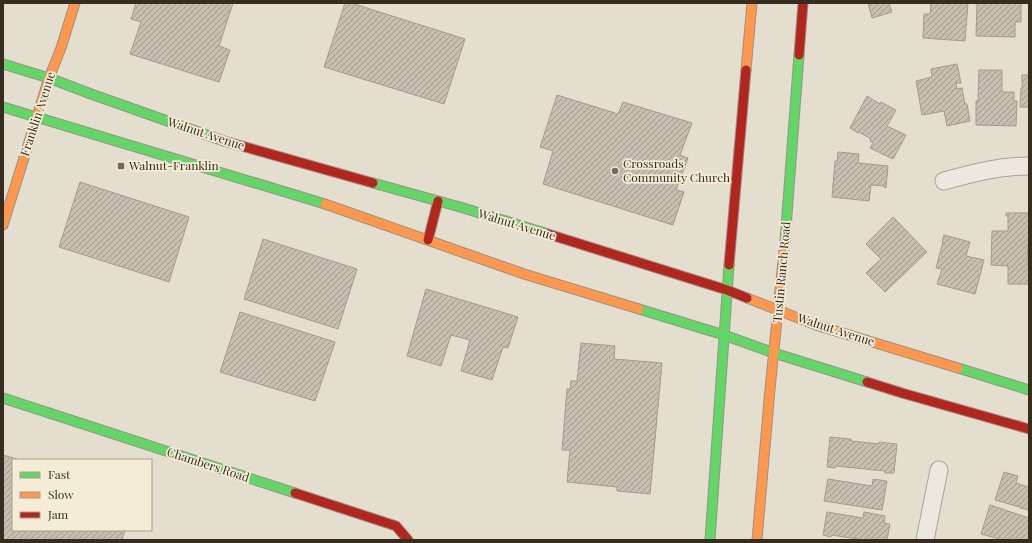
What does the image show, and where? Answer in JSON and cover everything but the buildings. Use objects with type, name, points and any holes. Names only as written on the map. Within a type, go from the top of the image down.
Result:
[{"type":"main road","name":"Franklin Avenue","points":[[3,225],[49,78],[61,48],[75,3]]},
{"type":"main road","points":[[710,540],[727,290],[752,3]]},
{"type":"main road","name":"Tustin Ranch Road","points":[[757,540],[793,144],[803,3]]},
{"type":"main road","name":"Walnut Avenue","points":[[3,64],[49,78],[227,142],[438,201],[727,290],[816,325],[1029,390]]},
{"type":"main road","points":[[3,107],[332,206],[524,274],[724,334],[774,353],[902,393],[1029,429]]},
{"type":"main road","points":[[428,240],[438,201]]},
{"type":"main road","name":"Chambers Road","points":[[3,398],[396,526],[408,540]]},
{"type":"street","points":[[944,181],[978,172],[1014,166],[1029,166]]},
{"type":"street","points":[[925,540],[939,470]]},
{"type":"traffic: fast","points":[[785,241],[799,55]]},
{"type":"traffic: fast","points":[[3,64],[49,78],[224,141]]},
{"type":"traffic: fast","points":[[3,107],[325,204]]},
{"type":"traffic: fast","points":[[373,183],[460,207],[548,234]]},
{"type":"traffic: fast","points":[[710,540],[729,265]]},
{"type":"traffic: fast","points":[[639,309],[867,382]]},
{"type":"traffic: fast","points":[[958,368],[1029,390]]},
{"type":"traffic: fast","points":[[3,398],[295,493]]},
{"type":"traffic: slow","points":[[3,225],[49,78],[61,48],[75,3]]},
{"type":"traffic: slow","points":[[746,70],[752,3]]},
{"type":"traffic: slow","points":[[325,204],[524,274],[639,309]]},
{"type":"traffic: slow","points":[[757,540],[785,241]]},
{"type":"traffic: slow","points":[[747,298],[816,325],[958,368]]},
{"type":"traffic: jam","points":[[799,55],[803,3]]},
{"type":"traffic: jam","points":[[729,265],[746,70]]},
{"type":"traffic: jam","points":[[224,141],[373,183]]},
{"type":"traffic: jam","points":[[428,240],[438,201]]},
{"type":"traffic: jam","points":[[548,234],[727,290],[747,298]]},
{"type":"traffic: jam","points":[[867,382],[1029,429]]},
{"type":"traffic: jam","points":[[295,493],[396,526],[408,540]]},
{"type":"place","name":"Walnut-Franklin","points":[[121,166]]},
{"type":"place","name":"Crossroads Community Church","points":[[615,171]]}]
